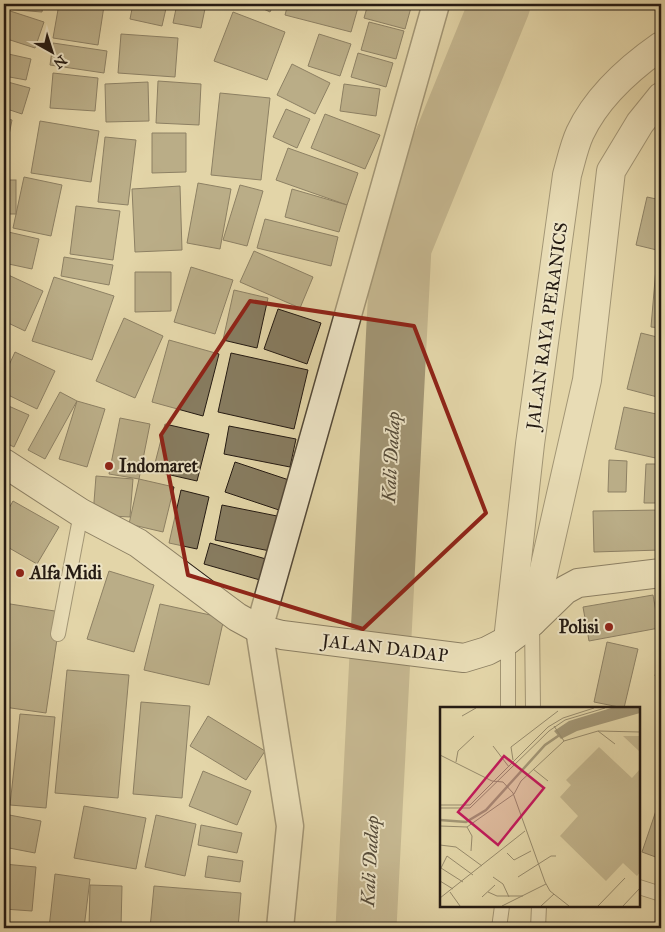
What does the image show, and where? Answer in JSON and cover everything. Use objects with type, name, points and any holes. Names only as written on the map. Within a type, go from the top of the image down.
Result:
[{"type":"street","points":[[280,928],[290,826],[271,632],[436,4]]},
{"type":"street","name":"JALAN RAYA PERANICS","points":[[508,640],[530,444],[567,174],[579,135],[594,108],[619,80],[661,46]]},
{"type":"street","points":[[532,622],[587,380],[611,171],[640,123],[661,97]]},
{"type":"street","name":"JALAN DADAP","points":[[4,463],[81,513],[138,543],[237,618],[271,632],[464,658],[487,651],[508,640],[532,622],[565,590],[578,583],[661,572]]},
{"type":"lane","points":[[58,634],[81,513]]},
{"type":"lane","points":[[532,622],[533,707]]},
{"type":"lane","points":[[508,640],[508,707]]},
{"type":"lane","points":[[640,888],[661,894]]},
{"type":"lane","points":[[499,928],[502,907]]},
{"type":"lane","points":[[538,928],[539,907]]},
{"type":"highlighted area","points":[[250,301],[414,326],[486,513],[363,629],[188,575],[161,435]]},
{"type":"building","points":[[4,4],[43,4],[42,12],[4,9]]},
{"type":"building","points":[[59,4],[104,6],[98,45],[53,38]]},
{"type":"building","points":[[133,4],[167,4],[162,26],[130,19]]},
{"type":"building","points":[[177,4],[206,4],[201,28],[173,23]]},
{"type":"building","points":[[253,4],[274,4],[270,12]]},
{"type":"building","points":[[288,4],[359,4],[351,32],[285,15]]},
{"type":"building","points":[[368,4],[412,4],[405,29],[364,18]]},
{"type":"building","points":[[4,9],[44,22],[35,48],[4,38]]},
{"type":"building","points":[[233,12],[285,32],[267,80],[214,61]]},
{"type":"building","points":[[369,22],[404,31],[396,59],[361,50]]},
{"type":"building","points":[[121,34],[178,38],[175,77],[118,73]]},
{"type":"building","points":[[319,34],[351,44],[340,76],[308,66]]},
{"type":"building","points":[[53,43],[107,51],[104,73],[50,65]]},
{"type":"building","points":[[4,53],[31,59],[26,80],[4,76]]},
{"type":"building","points":[[358,53],[393,63],[386,87],[351,77]]},
{"type":"building","points":[[292,64],[330,83],[315,114],[277,95]]},
{"type":"building","points":[[53,73],[98,78],[95,111],[50,108]]},
{"type":"building","points":[[4,81],[30,88],[22,114],[4,108]]},
{"type":"building","points":[[158,81],[201,84],[199,125],[156,123]]},
{"type":"building","points":[[148,82],[149,121],[106,122],[105,84]]},
{"type":"building","points":[[344,84],[380,89],[376,116],[340,111]]},
{"type":"building","points":[[220,93],[270,98],[261,180],[211,175]]},
{"type":"building","points":[[286,109],[310,119],[297,148],[273,137]]},
{"type":"building","points":[[325,114],[380,135],[365,169],[311,148]]},
{"type":"building","points":[[4,118],[12,120],[4,160]]},
{"type":"building","points":[[40,121],[99,131],[91,182],[31,173]]},
{"type":"building","points":[[152,133],[186,133],[186,172],[152,173]]},
{"type":"building","points":[[105,137],[136,140],[128,205],[98,202]]},
{"type":"building","points":[[288,148],[358,173],[347,205],[276,180]]},
{"type":"building","points":[[24,177],[62,185],[51,236],[13,228]]},
{"type":"building","points":[[4,180],[16,180],[16,214],[4,214]]},
{"type":"building","points":[[198,183],[231,189],[220,249],[187,243]]},
{"type":"building","points":[[240,185],[263,191],[247,246],[223,240]]},
{"type":"building","points":[[180,186],[182,250],[135,252],[132,189]]},
{"type":"building","points":[[292,189],[347,205],[339,232],[285,217]]},
{"type":"building","points":[[647,197],[661,200],[661,251],[636,245]]},
{"type":"building","points":[[76,206],[120,211],[113,260],[70,254]]},
{"type":"building","points":[[265,219],[338,237],[331,266],[257,248]]},
{"type":"building","points":[[4,231],[39,239],[32,269],[4,263]]},
{"type":"building","points":[[254,251],[313,277],[300,308],[240,282]]},
{"type":"building","points":[[64,257],[113,265],[109,285],[61,276]]},
{"type":"building","points":[[191,267],[233,280],[215,334],[174,322]]},
{"type":"building","points":[[656,268],[661,269],[661,328],[651,327]]},
{"type":"building","points":[[135,272],[171,272],[171,311],[135,312]]},
{"type":"building","points":[[4,273],[43,291],[25,331],[4,321]]},
{"type":"building","points":[[54,277],[114,296],[92,360],[32,341]]},
{"type":"building","points":[[234,290],[268,298],[257,348],[223,340]]},
{"type":"building","points":[[278,309],[321,323],[307,364],[264,349]]},
{"type":"building","points":[[124,318],[163,336],[135,398],[96,381]]},
{"type":"building","points":[[641,333],[661,338],[661,398],[627,389]]},
{"type":"building","points":[[169,340],[219,354],[203,416],[152,402]]},
{"type":"building","points":[[15,352],[55,371],[37,409],[4,393],[4,376]]},
{"type":"building","points":[[231,353],[308,370],[294,429],[218,412]]},
{"type":"building","points":[[60,392],[77,401],[45,459],[28,450]]},
{"type":"building","points":[[77,401],[105,409],[87,467],[59,459]]},
{"type":"building","points":[[4,404],[29,415],[14,447],[4,442]]},
{"type":"building","points":[[624,407],[661,415],[660,459],[615,449]]},
{"type":"building","points":[[120,418],[150,424],[139,479],[109,474]]},
{"type":"building","points":[[165,424],[209,434],[197,481],[153,471]]},
{"type":"building","points":[[229,426],[296,439],[290,467],[224,454]]},
{"type":"building","points":[[609,460],[627,461],[626,492],[608,492]]},
{"type":"building","points":[[235,462],[292,481],[282,511],[225,492]]},
{"type":"building","points":[[646,464],[661,464],[661,503],[644,503]]},
{"type":"building","points":[[96,476],[133,479],[130,517],[93,515]]},
{"type":"building","points":[[139,479],[174,487],[163,532],[129,524]]},
{"type":"building","points":[[181,490],[209,497],[197,549],[169,543]]},
{"type":"building","points":[[13,501],[59,527],[37,564],[4,545],[4,517]]},
{"type":"building","points":[[222,505],[277,516],[270,551],[215,540]]},
{"type":"building","points":[[661,510],[661,550],[594,552],[593,511]]},
{"type":"building","points":[[210,543],[266,559],[260,580],[204,564]]},
{"type":"building","points":[[109,571],[154,585],[134,652],[87,639]]},
{"type":"building","points":[[653,595],[659,628],[589,641],[583,607]]},
{"type":"building","points":[[4,603],[61,612],[46,713],[4,707]]},
{"type":"building","points":[[160,604],[224,618],[209,685],[144,670]]},
{"type":"building","points":[[607,642],[638,649],[624,707],[594,702]]},
{"type":"building","points":[[661,650],[661,677],[655,676]]},
{"type":"building","points":[[67,670],[129,675],[118,798],[55,793]]},
{"type":"building","points":[[141,702],[190,706],[182,798],[133,794]]},
{"type":"building","points":[[20,714],[55,717],[46,808],[10,805]]},
{"type":"building","points":[[208,716],[265,751],[246,780],[190,746]]},
{"type":"building","points":[[4,722],[8,723],[4,761]]},
{"type":"building","points":[[203,771],[251,791],[237,825],[189,806]]},
{"type":"building","points":[[661,796],[661,859],[642,852]]},
{"type":"building","points":[[84,806],[146,818],[136,869],[74,858]]},
{"type":"building","points":[[4,814],[41,821],[35,853],[4,847]]},
{"type":"building","points":[[156,815],[196,824],[185,876],[145,867]]},
{"type":"building","points":[[201,825],[242,833],[237,853],[198,845]]},
{"type":"building","points":[[208,856],[243,861],[240,882],[205,877]]},
{"type":"building","points":[[4,864],[36,867],[32,911],[4,909]]},
{"type":"building","points":[[55,874],[90,879],[84,928],[49,928]]},
{"type":"building","points":[[90,885],[122,886],[121,928],[89,928]]},
{"type":"building","points":[[154,886],[241,893],[238,928],[150,928]]},
{"type":"building","points":[[4,923],[26,927],[4,928]]},
{"type":"waterway","name":"Kali Dadap","points":[[366,928],[401,247],[500,4]]},
{"type":"place","name":"Indomaret","points":[[109,466]]},
{"type":"place","name":"Alfa Midi","points":[[20,573]]},
{"type":"place","name":"Polisi","points":[[609,627]]}]
